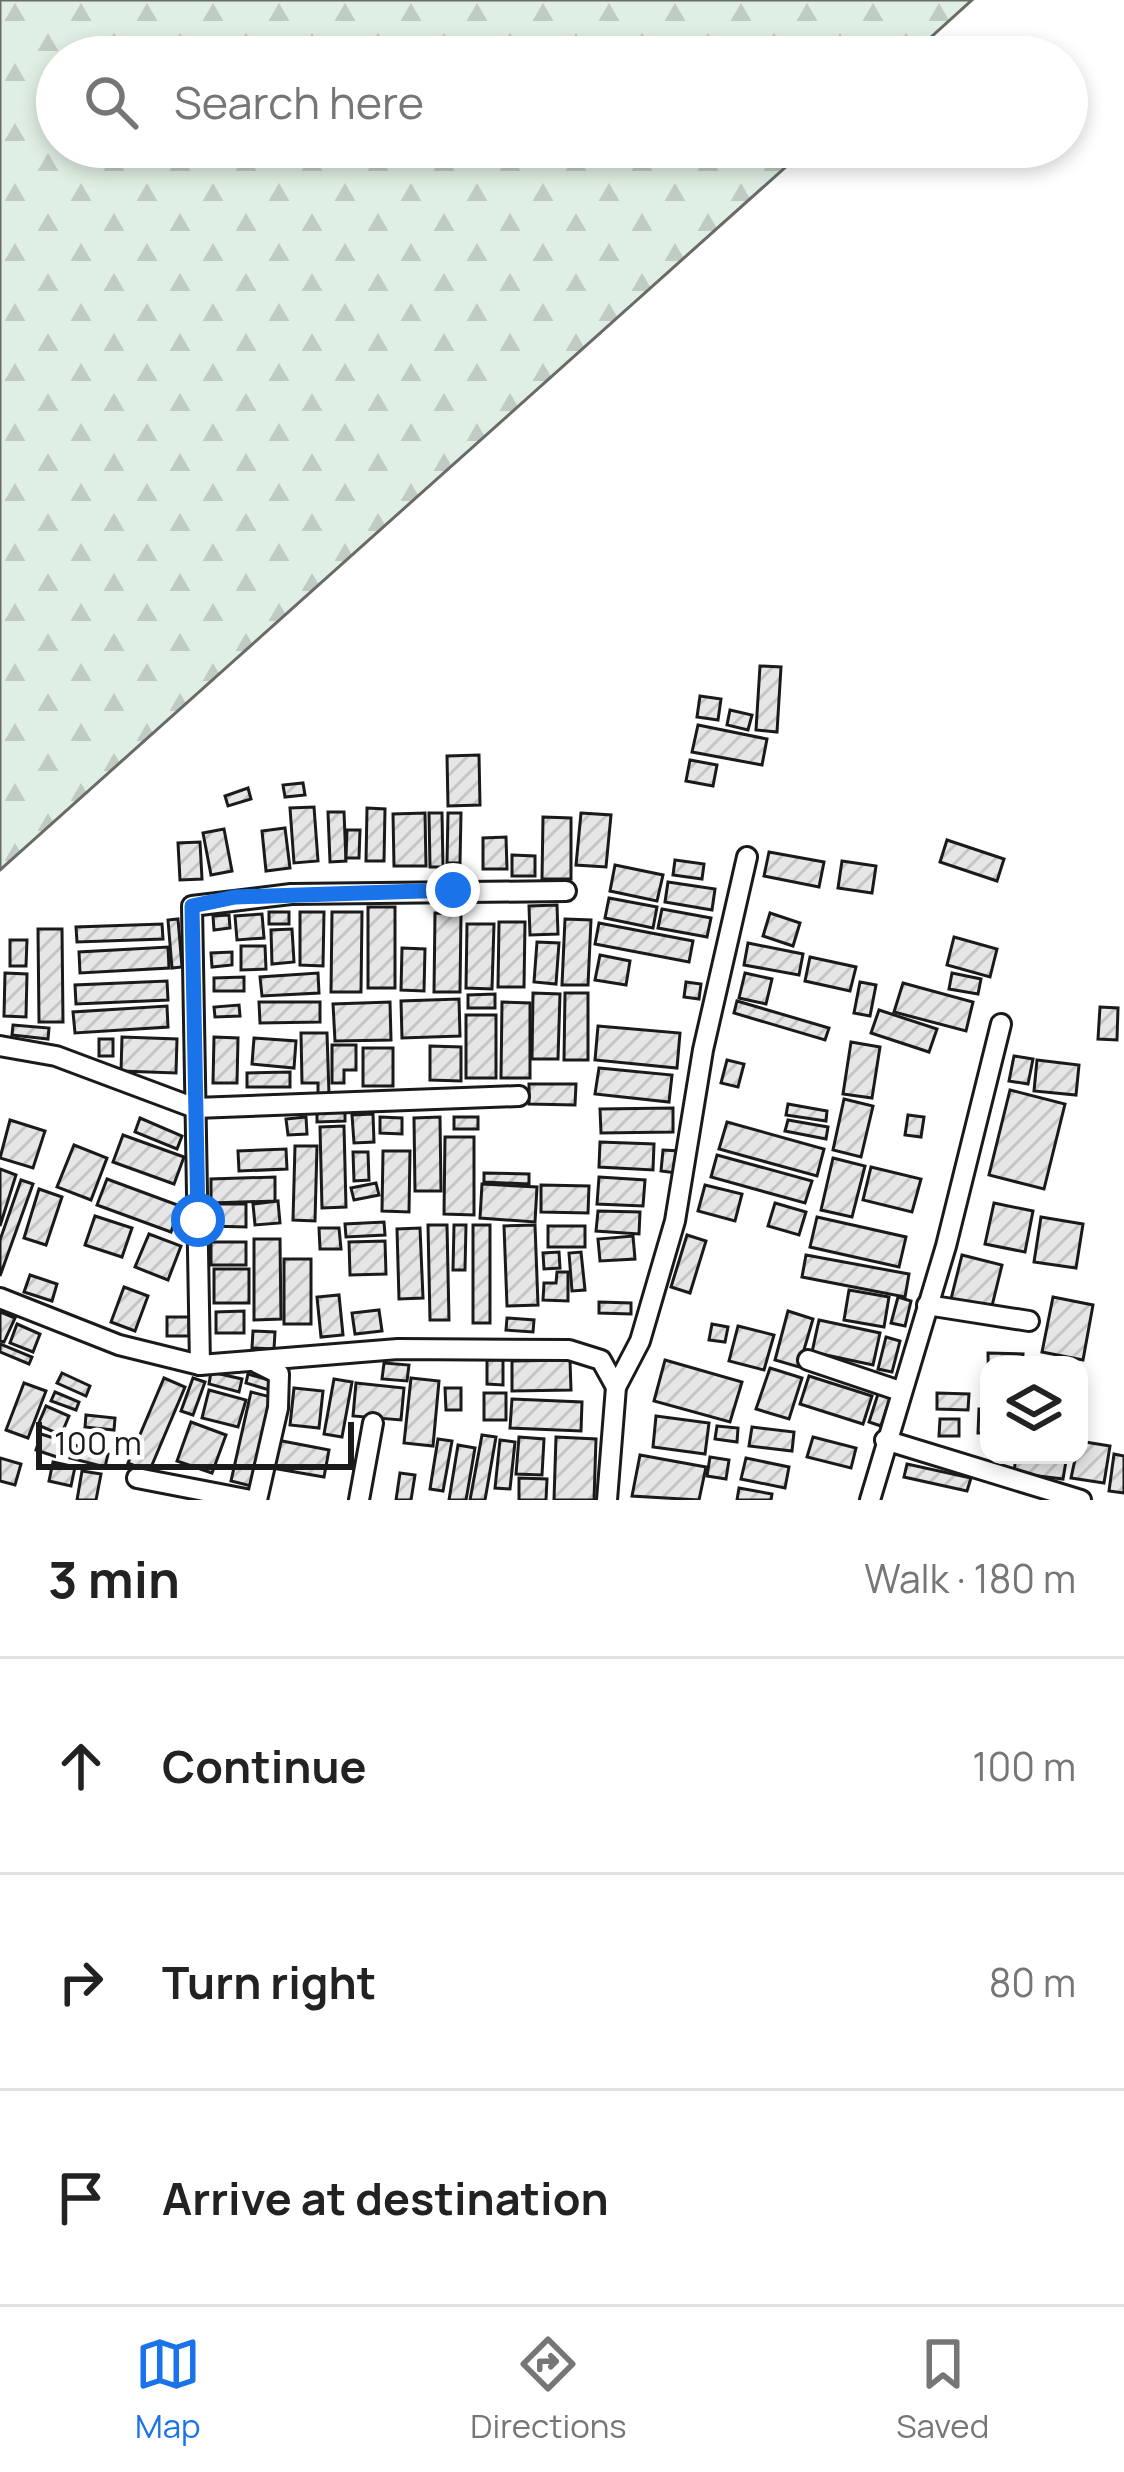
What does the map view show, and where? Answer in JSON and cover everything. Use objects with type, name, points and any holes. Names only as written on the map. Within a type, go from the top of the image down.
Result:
[{"type":"street","points":[[607,1500],[616,1387],[640,1341],[675,1220],[703,1050],[747,857]]},
{"type":"street","points":[[200,1365],[192,906],[291,894],[566,890]]},
{"type":"street","points":[[870,1500],[1001,1024]]},
{"type":"street","points":[[0,1046],[56,1056],[194,1108],[519,1096]]},
{"type":"street","points":[[0,1298],[119,1345],[200,1365],[398,1349],[569,1349],[601,1360],[616,1387]]},
{"type":"street","points":[[927,1305],[1029,1321]]},
{"type":"street","points":[[137,1478],[254,1500],[278,1408],[279,1374],[253,1360]]},
{"type":"street","points":[[808,1360],[901,1391]]},
{"type":"street","points":[[359,1500],[373,1423]]},
{"type":"street","points":[[885,1441],[1082,1500]]},
{"type":"green space","points":[[0,0],[972,0],[932,36],[36,36],[36,168],[785,168],[0,870]]},
{"type":"building","points":[[760,666],[781,667],[777,732],[756,730]]},
{"type":"building","points":[[700,696],[721,699],[718,720],[697,717]]},
{"type":"building","points":[[730,710],[752,715],[748,730],[727,725]]},
{"type":"building","points":[[698,725],[767,739],[762,765],[692,752]]},
{"type":"building","points":[[479,755],[480,805],[448,806],[447,756]]},
{"type":"building","points":[[690,760],[717,765],[713,786],[686,781]]},
{"type":"building","points":[[303,783],[305,795],[285,797],[283,785]]},
{"type":"building","points":[[248,788],[251,799],[228,806],[225,796]]},
{"type":"building","points":[[314,807],[318,861],[294,863],[290,808]]},
{"type":"building","points":[[367,808],[385,809],[384,861],[366,861]]},
{"type":"building","points":[[328,812],[344,812],[346,861],[330,862]]},
{"type":"building","points":[[425,813],[426,866],[394,866],[393,814]]},
{"type":"building","points":[[429,813],[442,813],[443,867],[430,867]]},
{"type":"building","points":[[448,813],[461,813],[460,863],[447,863]]},
{"type":"building","points":[[581,813],[611,815],[606,867],[576,865]]},
{"type":"building","points":[[543,817],[571,818],[571,879],[542,879]]},
{"type":"building","points":[[285,828],[290,868],[266,871],[262,831]]},
{"type":"building","points":[[224,829],[232,871],[211,875],[203,833]]},
{"type":"building","points":[[347,830],[360,830],[359,858],[346,858]]},
{"type":"building","points":[[506,837],[507,869],[483,869],[483,838]]},
{"type":"building","points":[[947,840],[1004,859],[997,881],[940,862]]},
{"type":"building","points":[[200,842],[202,879],[180,880],[178,843]]},
{"type":"building","points":[[769,852],[824,862],[819,887],[764,876]]},
{"type":"building","points":[[512,855],[535,856],[535,876],[512,876]]},
{"type":"building","points":[[675,860],[704,864],[702,879],[673,875]]},
{"type":"building","points":[[842,861],[876,866],[872,893],[838,888]]},
{"type":"building","points":[[615,865],[663,875],[657,901],[610,891]]},
{"type":"building","points":[[668,882],[715,889],[712,910],[665,902]]},
{"type":"building","points":[[609,898],[657,907],[653,928],[605,918]]},
{"type":"building","points":[[557,905],[558,934],[530,935],[529,906]]},
{"type":"building","points":[[368,907],[395,907],[395,988],[368,988]]},
{"type":"building","points":[[662,909],[711,918],[707,937],[658,928]]},
{"type":"building","points":[[269,912],[289,912],[289,924],[269,924]]},
{"type":"building","points":[[300,912],[324,912],[323,966],[300,965]]},
{"type":"building","points":[[332,912],[362,912],[361,992],[331,992]]},
{"type":"building","points":[[435,913],[461,914],[460,992],[434,992]]},
{"type":"building","points":[[770,913],[800,923],[793,946],[763,936]]},
{"type":"building","points":[[262,914],[264,938],[237,940],[235,916]]},
{"type":"building","points":[[229,915],[230,928],[214,930],[213,916]]},
{"type":"building","points":[[178,919],[182,967],[172,968],[168,920]]},
{"type":"building","points":[[565,919],[591,920],[588,985],[562,985]]},
{"type":"building","points":[[499,922],[525,922],[524,987],[498,987]]},
{"type":"building","points":[[599,923],[693,941],[689,962],[595,944]]},
{"type":"building","points":[[162,924],[163,939],[77,942],[76,927]]},
{"type":"building","points":[[467,924],[494,924],[492,989],[466,988]]},
{"type":"building","points":[[38,929],[62,929],[63,1022],[39,1022]]},
{"type":"building","points":[[292,929],[294,962],[272,964],[271,930]]},
{"type":"building","points":[[954,937],[997,949],[990,977],[947,965]]},
{"type":"building","points":[[10,940],[27,940],[26,966],[10,966]]},
{"type":"building","points":[[537,942],[559,943],[556,984],[534,982]]},
{"type":"building","points":[[748,943],[803,954],[799,975],[744,965]]},
{"type":"building","points":[[241,946],[265,946],[266,969],[241,970]]},
{"type":"building","points":[[168,947],[169,968],[80,973],[79,952]]},
{"type":"building","points":[[402,948],[425,949],[424,991],[401,990]]},
{"type":"building","points":[[232,952],[232,965],[212,967],[211,953]]},
{"type":"building","points":[[600,955],[630,961],[626,985],[595,980]]},
{"type":"building","points":[[810,957],[856,967],[850,991],[805,981]]},
{"type":"building","points":[[5,973],[27,974],[26,1017],[4,1016]]},
{"type":"building","points":[[318,973],[319,993],[262,996],[260,977]]},
{"type":"building","points":[[745,973],[772,979],[766,1004],[739,998]]},
{"type":"building","points":[[952,973],[981,979],[978,994],[949,989]]},
{"type":"building","points":[[244,977],[244,991],[214,991],[214,978]]},
{"type":"building","points":[[167,981],[168,1000],[76,1004],[75,985]]},
{"type":"building","points":[[686,982],[701,984],[699,999],[684,997]]},
{"type":"building","points":[[860,982],[876,985],[870,1016],[854,1013]]},
{"type":"building","points":[[903,983],[973,1002],[966,1031],[894,1012]]},
{"type":"building","points":[[533,993],[560,994],[558,1059],[532,1059]]},
{"type":"building","points":[[565,993],[588,993],[588,1060],[564,1060]]},
{"type":"building","points":[[495,994],[495,1008],[468,1008],[468,995]]},
{"type":"building","points":[[459,999],[460,1036],[402,1038],[401,1001]]},
{"type":"building","points":[[737,1001],[829,1028],[825,1040],[734,1013]]},
{"type":"building","points":[[259,1002],[320,1002],[320,1022],[260,1023]]},
{"type":"building","points":[[390,1002],[391,1040],[335,1041],[333,1004]]},
{"type":"building","points":[[502,1002],[530,1003],[530,1078],[501,1078]]},
{"type":"building","points":[[239,1005],[240,1016],[215,1017],[214,1007]]},
{"type":"building","points":[[167,1006],[168,1027],[75,1033],[73,1012]]},
{"type":"building","points":[[1100,1007],[1118,1008],[1117,1040],[1098,1039]]},
{"type":"building","points":[[879,1010],[937,1029],[929,1052],[871,1033]]},
{"type":"building","points":[[466,1015],[496,1015],[496,1078],[466,1078]]},
{"type":"building","points":[[13,1025],[49,1028],[48,1039],[12,1035]]},
{"type":"building","points":[[598,1026],[680,1033],[677,1068],[595,1060]]},
{"type":"building","points":[[301,1033],[327,1033],[329,1094],[318,1094],[318,1083],[302,1083]]},
{"type":"building","points":[[122,1037],[177,1039],[176,1073],[121,1071]]},
{"type":"building","points":[[214,1037],[238,1038],[237,1083],[213,1083]]},
{"type":"building","points":[[254,1038],[296,1041],[294,1068],[252,1064]]},
{"type":"building","points":[[99,1039],[113,1039],[113,1056],[99,1056]]},
{"type":"building","points":[[851,1042],[880,1047],[872,1098],[843,1094]]},
{"type":"building","points":[[332,1045],[356,1045],[356,1070],[344,1070],[344,1083],[332,1083]]},
{"type":"building","points":[[430,1046],[461,1047],[461,1081],[430,1080]]},
{"type":"building","points":[[363,1048],[393,1048],[393,1086],[363,1086]]},
{"type":"building","points":[[1014,1056],[1033,1059],[1028,1084],[1009,1081]]},
{"type":"building","points":[[727,1060],[744,1064],[738,1087],[721,1083]]},
{"type":"building","points":[[1037,1060],[1079,1065],[1076,1095],[1034,1091]]},
{"type":"building","points":[[599,1068],[672,1075],[669,1102],[595,1094]]},
{"type":"building","points":[[290,1072],[290,1087],[247,1087],[247,1073]]},
{"type":"building","points":[[529,1084],[576,1084],[575,1105],[529,1104]]},
{"type":"building","points":[[1010,1090],[1065,1104],[1044,1189],[989,1175]]},
{"type":"building","points":[[844,1099],[873,1106],[861,1157],[833,1150]]},
{"type":"building","points":[[788,1104],[827,1111],[826,1121],[786,1115]]},
{"type":"building","points":[[673,1108],[673,1132],[601,1133],[600,1109]]},
{"type":"building","points":[[345,1112],[345,1121],[317,1122],[317,1113]]},
{"type":"building","points":[[373,1114],[374,1142],[354,1143],[352,1115]]},
{"type":"building","points":[[908,1115],[924,1117],[921,1137],[905,1135]]},
{"type":"building","points":[[306,1117],[307,1134],[288,1135],[286,1119]]},
{"type":"building","points":[[380,1117],[402,1118],[402,1134],[380,1133]]},
{"type":"building","points":[[440,1117],[441,1191],[415,1191],[414,1118]]},
{"type":"building","points":[[454,1117],[478,1117],[478,1129],[454,1129]]},
{"type":"building","points":[[140,1118],[182,1136],[177,1149],[135,1132]]},
{"type":"building","points":[[10,1120],[45,1131],[33,1168],[0,1158]]},
{"type":"building","points":[[788,1120],[828,1127],[826,1139],[785,1131]]},
{"type":"building","points":[[727,1122],[824,1149],[817,1176],[719,1149]]},
{"type":"building","points":[[344,1126],[346,1207],[322,1208],[320,1127]]},
{"type":"building","points":[[123,1135],[184,1157],[174,1184],[113,1162]]},
{"type":"building","points":[[445,1137],[474,1137],[474,1215],[444,1214]]},
{"type":"building","points":[[600,1142],[654,1144],[653,1170],[599,1167]]},
{"type":"building","points":[[74,1145],[107,1158],[91,1200],[57,1187]]},
{"type":"building","points":[[295,1146],[317,1146],[315,1221],[293,1220]]},
{"type":"building","points":[[286,1149],[287,1169],[239,1171],[238,1151]]},
{"type":"building","points":[[663,1150],[679,1151],[677,1173],[661,1171]]},
{"type":"building","points":[[383,1151],[410,1151],[409,1212],[382,1211]]},
{"type":"building","points":[[353,1152],[368,1152],[369,1180],[354,1181]]},
{"type":"building","points":[[717,1155],[812,1181],[805,1203],[711,1177]]},
{"type":"building","points":[[833,1158],[865,1166],[852,1217],[821,1210]]},
{"type":"building","points":[[871,1167],[921,1179],[912,1212],[863,1200]]},
{"type":"building","points":[[0,1169],[16,1175],[0,1226]]},
{"type":"building","points":[[484,1173],[529,1174],[529,1184],[484,1182]]},
{"type":"building","points":[[275,1177],[275,1201],[211,1203],[211,1179]]},
{"type":"building","points":[[599,1177],[645,1180],[643,1206],[597,1204]]},
{"type":"building","points":[[107,1179],[180,1206],[171,1232],[97,1205]]},
{"type":"building","points":[[21,1180],[33,1184],[0,1276],[0,1240]]},
{"type":"building","points":[[376,1183],[379,1195],[354,1200],[351,1188]]},
{"type":"building","points":[[482,1184],[537,1187],[535,1222],[480,1218]]},
{"type":"building","points":[[541,1185],[589,1186],[588,1213],[541,1212]]},
{"type":"building","points":[[705,1185],[742,1194],[735,1221],[698,1211]]},
{"type":"building","points":[[39,1189],[62,1197],[46,1245],[24,1238]]},
{"type":"building","points":[[278,1201],[280,1223],[255,1225],[253,1204]]},
{"type":"building","points":[[775,1203],[806,1212],[799,1235],[768,1226]]},
{"type":"building","points":[[994,1203],[1033,1211],[1025,1252],[985,1244]]},
{"type":"building","points":[[210,1204],[246,1204],[246,1227],[209,1226]]},
{"type":"building","points":[[598,1211],[640,1212],[639,1234],[596,1231]]},
{"type":"building","points":[[95,1216],[132,1228],[122,1257],[85,1245]]},
{"type":"building","points":[[817,1217],[906,1237],[899,1267],[810,1247]]},
{"type":"building","points":[[1041,1217],[1083,1224],[1076,1268],[1034,1262]]},
{"type":"building","points":[[384,1222],[385,1235],[346,1237],[345,1224]]},
{"type":"building","points":[[428,1225],[447,1225],[449,1320],[430,1320]]},
{"type":"building","points":[[454,1225],[466,1225],[465,1270],[453,1270]]},
{"type":"building","points":[[473,1225],[490,1225],[490,1323],[473,1323]]},
{"type":"building","points":[[535,1225],[538,1305],[507,1306],[504,1226]]},
{"type":"building","points":[[548,1226],[585,1226],[585,1247],[548,1247]]},
{"type":"building","points":[[319,1228],[339,1228],[341,1249],[320,1249]]},
{"type":"building","points":[[420,1228],[423,1298],[399,1299],[397,1229]]},
{"type":"building","points":[[149,1234],[181,1246],[168,1280],[135,1267]]},
{"type":"building","points":[[687,1235],[706,1241],[690,1293],[671,1287]]},
{"type":"building","points":[[633,1236],[635,1259],[600,1261],[598,1239]]},
{"type":"building","points":[[254,1239],[280,1239],[281,1319],[254,1320]]},
{"type":"building","points":[[385,1241],[386,1274],[350,1275],[349,1242]]},
{"type":"building","points":[[211,1242],[246,1242],[246,1265],[211,1265]]},
{"type":"building","points":[[559,1252],[560,1268],[544,1269],[543,1253]]},
{"type":"building","points":[[581,1252],[585,1290],[572,1291],[569,1253]]},
{"type":"building","points":[[806,1255],[909,1274],[905,1297],[802,1277]]},
{"type":"building","points":[[962,1255],[1002,1265],[991,1310],[951,1299]]},
{"type":"building","points":[[284,1259],[311,1259],[311,1324],[284,1324]]},
{"type":"building","points":[[214,1269],[249,1269],[249,1303],[214,1303]]},
{"type":"building","points":[[557,1272],[568,1272],[568,1301],[543,1300],[544,1283],[556,1283]]},
{"type":"building","points":[[30,1275],[57,1284],[52,1301],[24,1292]]},
{"type":"building","points":[[124,1287],[148,1296],[135,1331],[111,1322]]},
{"type":"building","points":[[849,1290],[889,1297],[884,1327],[844,1320]]},
{"type":"building","points":[[339,1295],[343,1335],[321,1337],[317,1297]]},
{"type":"building","points":[[898,1297],[911,1301],[905,1326],[891,1323]]},
{"type":"building","points":[[1053,1297],[1093,1305],[1084,1356],[1042,1352]]},
{"type":"building","points":[[599,1302],[631,1303],[631,1314],[599,1313]]},
{"type":"building","points":[[379,1310],[382,1331],[355,1334],[352,1313]]},
{"type":"building","points":[[244,1311],[244,1333],[216,1333],[216,1312]]},
{"type":"building","points":[[788,1311],[813,1319],[799,1367],[775,1360]]},
{"type":"building","points":[[0,1312],[15,1318],[4,1342],[0,1341]]},
{"type":"building","points":[[167,1317],[189,1317],[189,1336],[167,1336]]},
{"type":"building","points":[[507,1318],[534,1320],[533,1332],[506,1330]]},
{"type":"building","points":[[819,1320],[880,1333],[873,1365],[812,1352]]},
{"type":"building","points":[[17,1324],[40,1334],[33,1352],[10,1343]]},
{"type":"building","points":[[712,1324],[728,1327],[725,1342],[709,1340]]},
{"type":"building","points":[[738,1326],[774,1335],[764,1370],[729,1361]]},
{"type":"building","points":[[253,1331],[275,1332],[274,1349],[252,1348]]},
{"type":"building","points":[[886,1337],[900,1341],[892,1372],[878,1369]]},
{"type":"building","points":[[0,1344],[32,1357],[29,1364],[0,1352]]},
{"type":"building","points":[[487,1360],[503,1360],[503,1385],[487,1384]]},
{"type":"building","points":[[570,1360],[571,1390],[512,1391],[512,1361]]},
{"type":"building","points":[[665,1360],[742,1382],[730,1422],[654,1401]]},
{"type":"building","points":[[384,1363],[409,1365],[407,1381],[382,1379]]},
{"type":"building","points":[[770,1368],[802,1378],[789,1419],[756,1409]]},
{"type":"building","points":[[211,1372],[242,1379],[239,1392],[209,1384]]},
{"type":"building","points":[[62,1373],[90,1386],[86,1396],[57,1383]]},
{"type":"building","points":[[248,1374],[272,1381],[269,1390],[246,1383]]},
{"type":"building","points":[[809,1376],[872,1396],[863,1424],[800,1404]]},
{"type":"building","points":[[164,1378],[185,1387],[149,1472],[128,1463]]},
{"type":"building","points":[[193,1378],[205,1382],[193,1415],[181,1411]]},
{"type":"building","points":[[411,1378],[439,1381],[433,1446],[404,1443]]},
{"type":"building","points":[[334,1379],[352,1382],[342,1437],[324,1434]]},
{"type":"building","points":[[24,1383],[46,1391],[28,1438],[6,1430]]},
{"type":"building","points":[[356,1383],[404,1388],[401,1420],[353,1416]]},
{"type":"building","points":[[294,1388],[323,1391],[319,1428],[290,1425]]},
{"type":"building","points":[[445,1388],[461,1388],[461,1410],[446,1410]]},
{"type":"building","points":[[209,1390],[246,1400],[238,1427],[202,1418]]},
{"type":"building","points":[[55,1392],[79,1402],[76,1410],[51,1401]]},
{"type":"building","points":[[251,1392],[271,1397],[251,1486],[231,1481]]},
{"type":"building","points":[[484,1393],[506,1393],[506,1420],[484,1420]]},
{"type":"building","points":[[937,1393],[969,1394],[968,1410],[937,1409]]},
{"type":"building","points":[[878,1394],[890,1398],[881,1426],[869,1422]]},
{"type":"building","points":[[512,1399],[582,1402],[581,1431],[510,1428]]},
{"type":"building","points":[[46,1406],[69,1416],[61,1435],[38,1425]]},
{"type":"building","points":[[86,1415],[115,1418],[114,1430],[85,1427]]},
{"type":"building","points":[[656,1416],[709,1423],[705,1454],[653,1447]]},
{"type":"building","points":[[940,1419],[959,1419],[959,1436],[939,1436]]},
{"type":"building","points":[[191,1422],[226,1435],[212,1473],[177,1461]]},
{"type":"building","points":[[717,1426],[738,1428],[737,1442],[715,1439]]},
{"type":"building","points":[[752,1427],[794,1432],[792,1451],[749,1446]]},
{"type":"building","points":[[41,1434],[63,1441],[57,1457],[36,1450]]},
{"type":"building","points":[[482,1435],[496,1437],[485,1500],[470,1500]]},
{"type":"building","points":[[519,1437],[544,1439],[542,1475],[516,1474]]},
{"type":"building","points":[[556,1437],[596,1439],[594,1500],[554,1500]]},
{"type":"building","points":[[813,1437],[856,1448],[851,1468],[807,1457]]},
{"type":"building","points":[[438,1439],[452,1441],[443,1491],[430,1489]]},
{"type":"building","points":[[277,1440],[329,1450],[324,1477],[272,1468]]},
{"type":"building","points":[[500,1440],[515,1442],[510,1489],[495,1488]]},
{"type":"building","points":[[1088,1442],[1110,1446],[1104,1483],[1071,1478],[1074,1464],[1088,1464]]},
{"type":"building","points":[[74,1445],[108,1454],[105,1467],[70,1458]]},
{"type":"building","points":[[458,1445],[475,1448],[466,1500],[449,1500]]},
{"type":"building","points":[[1114,1454],[1124,1456],[1124,1493],[1109,1491]]},
{"type":"building","points":[[640,1455],[706,1467],[699,1500],[632,1496]]},
{"type":"building","points":[[710,1457],[729,1460],[726,1479],[707,1476]]},
{"type":"building","points":[[0,1458],[21,1464],[15,1485],[0,1481]]},
{"type":"building","points":[[746,1458],[789,1467],[785,1488],[741,1479]]},
{"type":"building","points":[[53,1462],[75,1467],[71,1486],[49,1481]]},
{"type":"building","points":[[907,1464],[971,1478],[967,1491],[904,1477]]},
{"type":"building","points":[[1015,1464],[1066,1464],[1063,1479],[1014,1473]]},
{"type":"building","points":[[82,1471],[101,1474],[96,1500],[77,1500]]},
{"type":"building","points":[[400,1473],[415,1475],[411,1500],[396,1500]]},
{"type":"building","points":[[519,1478],[547,1479],[546,1500],[519,1500]]},
{"type":"building","points":[[739,1488],[772,1494],[771,1500],[737,1500]]},
{"type":"route","points":[[198,1220],[192,906],[235,897],[453,890]]}]
